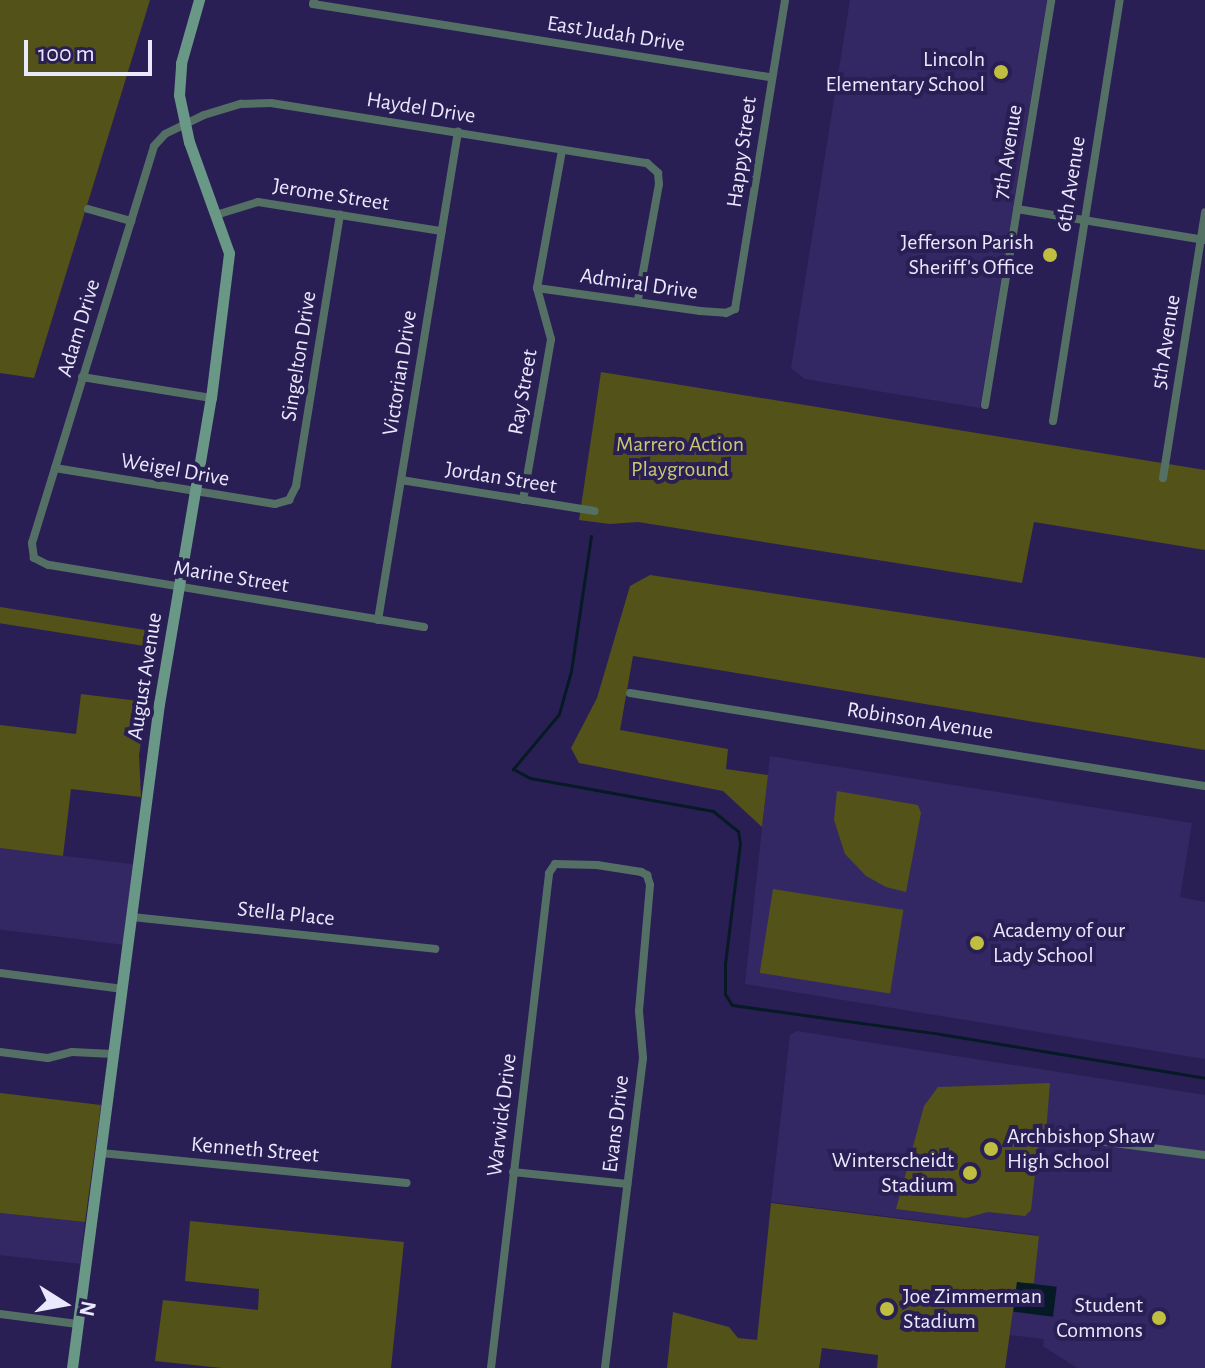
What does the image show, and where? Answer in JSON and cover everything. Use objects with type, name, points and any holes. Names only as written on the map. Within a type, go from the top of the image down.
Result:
[{"type":"street","name":"August Avenue","points":[[72,1368],[159,704],[211,398],[229,253],[184,123],[179,95],[181,63],[199,0]]},
{"type":"street","name":"Happy Street","points":[[735,309],[785,0]]},
{"type":"street","name":"7th Avenue","points":[[985,405],[1051,0]]},
{"type":"street","name":"6th Avenue","points":[[1053,421],[1120,0]]},
{"type":"street","name":"East Judah Drive","points":[[313,2],[771,77]]},
{"type":"street","name":"Haydel Drive","points":[[184,123],[241,104],[271,103],[638,161],[654,167],[659,184],[638,300]]},
{"type":"street","name":"Adam Drive","points":[[34,558],[32,543],[154,146],[165,134],[184,123]]},
{"type":"street","name":"Victorian Drive","points":[[378,620],[458,132]]},
{"type":"street","name":"Ray Street","points":[[523,500],[551,339],[537,288],[562,150]]},
{"type":"street","name":"Jerome Street","points":[[216,215],[258,202],[442,231]]},
{"type":"street","points":[[88,209],[131,221]]},
{"type":"street","points":[[1017,209],[1203,240]]},
{"type":"street","name":"5th Avenue","points":[[1163,478],[1205,212]]},
{"type":"street","name":"Singelton Drive","points":[[289,500],[296,486],[340,215]]},
{"type":"street","name":"Admiral Drive","points":[[537,288],[726,313],[735,309]]},
{"type":"street","points":[[82,377],[211,398]]},
{"type":"street","name":"Weigel Drive","points":[[55,468],[194,493],[275,504],[289,500]]},
{"type":"street","name":"Jordan Street","points":[[401,480],[595,511]]},
{"type":"street","name":"Marine Street","points":[[34,558],[48,565],[424,627]]},
{"type":"street","name":"Robinson Avenue","points":[[630,693],[1205,786]]},
{"type":"street","name":"Evans Drive","points":[[551,867],[597,865],[641,872],[647,875],[650,885],[639,1011],[643,1058],[605,1368]]},
{"type":"street","name":"Warwick Drive","points":[[491,1368],[551,867]]},
{"type":"street","name":"Stella Place","points":[[132,917],[435,949]]},
{"type":"street","points":[[0,973],[123,989]]},
{"type":"street","points":[[0,1052],[48,1058],[72,1052],[113,1054]]},
{"type":"street","points":[[1084,1139],[1205,1155]]},
{"type":"street","name":"Kenneth Street","points":[[101,1153],[407,1183]]},
{"type":"street","points":[[513,1172],[627,1184]]},
{"type":"street","points":[[0,1314],[77,1324]]},
{"type":"shaded area","points":[[850,0],[1047,0],[980,408],[805,379],[791,368]]},
{"type":"shaded area","name":"Academy of our Lady School","points":[[770,756],[1192,823],[1180,897],[1205,902],[1205,1059],[745,984]]},
{"type":"shaded area","points":[[0,848],[133,864],[123,945],[0,930]]},
{"type":"shaded area","name":"Archbishop Shaw High School","points":[[797,1031],[1205,1095],[1205,1368],[1077,1368],[1043,1346],[1044,1339],[1010,1335],[1017,1282],[1034,1283],[1038,1235],[771,1202],[790,1035]]},
{"type":"shaded area","points":[[0,1213],[85,1222],[80,1264],[0,1255]]},
{"type":"green space","points":[[0,0],[150,0],[34,378],[0,373]]},
{"type":"green space","name":"Marrero Action Playground","points":[[601,372],[1205,470],[1205,550],[1034,522],[1022,583],[638,522],[610,524],[579,520]]},
{"type":"green space","points":[[650,575],[1205,658],[1205,750],[633,656],[620,730],[728,749],[726,769],[768,775],[762,827],[723,791],[579,763],[571,748],[597,698],[630,586]]},
{"type":"green space","points":[[0,607],[158,632],[156,648],[0,623]]},
{"type":"green space","points":[[81,694],[147,702],[139,755],[141,797],[71,789],[63,856],[0,848],[0,725],[76,734]]},
{"type":"green space","points":[[837,791],[918,805],[921,813],[906,892],[886,887],[866,876],[845,854],[834,820]]},
{"type":"green space","points":[[773,889],[903,910],[890,994],[760,973]]},
{"type":"green space","name":"Winterscheidt Stadium","points":[[1050,1083],[1046,1133],[1039,1138],[1031,1210],[1025,1216],[988,1212],[966,1218],[896,1209],[924,1106],[938,1087]]},
{"type":"green space","points":[[0,1093],[101,1105],[85,1222],[0,1213]]},
{"type":"green space","name":"Joe Zimmerman Stadium","points":[[771,1203],[1039,1236],[1034,1283],[1017,1283],[1005,1368],[877,1368],[878,1355],[822,1348],[819,1368],[667,1368],[673,1312],[729,1327],[738,1338],[757,1340]]},
{"type":"green space","points":[[190,1221],[404,1242],[391,1368],[222,1368],[155,1361],[163,1300],[258,1310],[259,1289],[185,1281]]},
{"type":"water","points":[[1017,1282],[1057,1287],[1053,1317],[1013,1312]]},
{"type":"waterway","points":[[591,536],[571,671],[559,714],[513,769],[530,778],[713,811],[738,831],[740,843],[725,963],[725,994],[732,1005],[940,1034],[1205,1078]]},
{"type":"place","name":"Lincoln Elementary School","points":[[1001,72]]},
{"type":"place","name":"Jefferson Parish Sheriff's Office","points":[[1050,255]]},
{"type":"place","name":"Academy of our Lady School","points":[[977,943]]},
{"type":"place","name":"Archbishop Shaw High School","points":[[991,1149]]},
{"type":"place","name":"Winterscheidt Stadium","points":[[970,1173]]},
{"type":"place","name":"Joe Zimmerman Stadium","points":[[887,1309]]},
{"type":"place","name":"Student Commons","points":[[1159,1318]]}]
